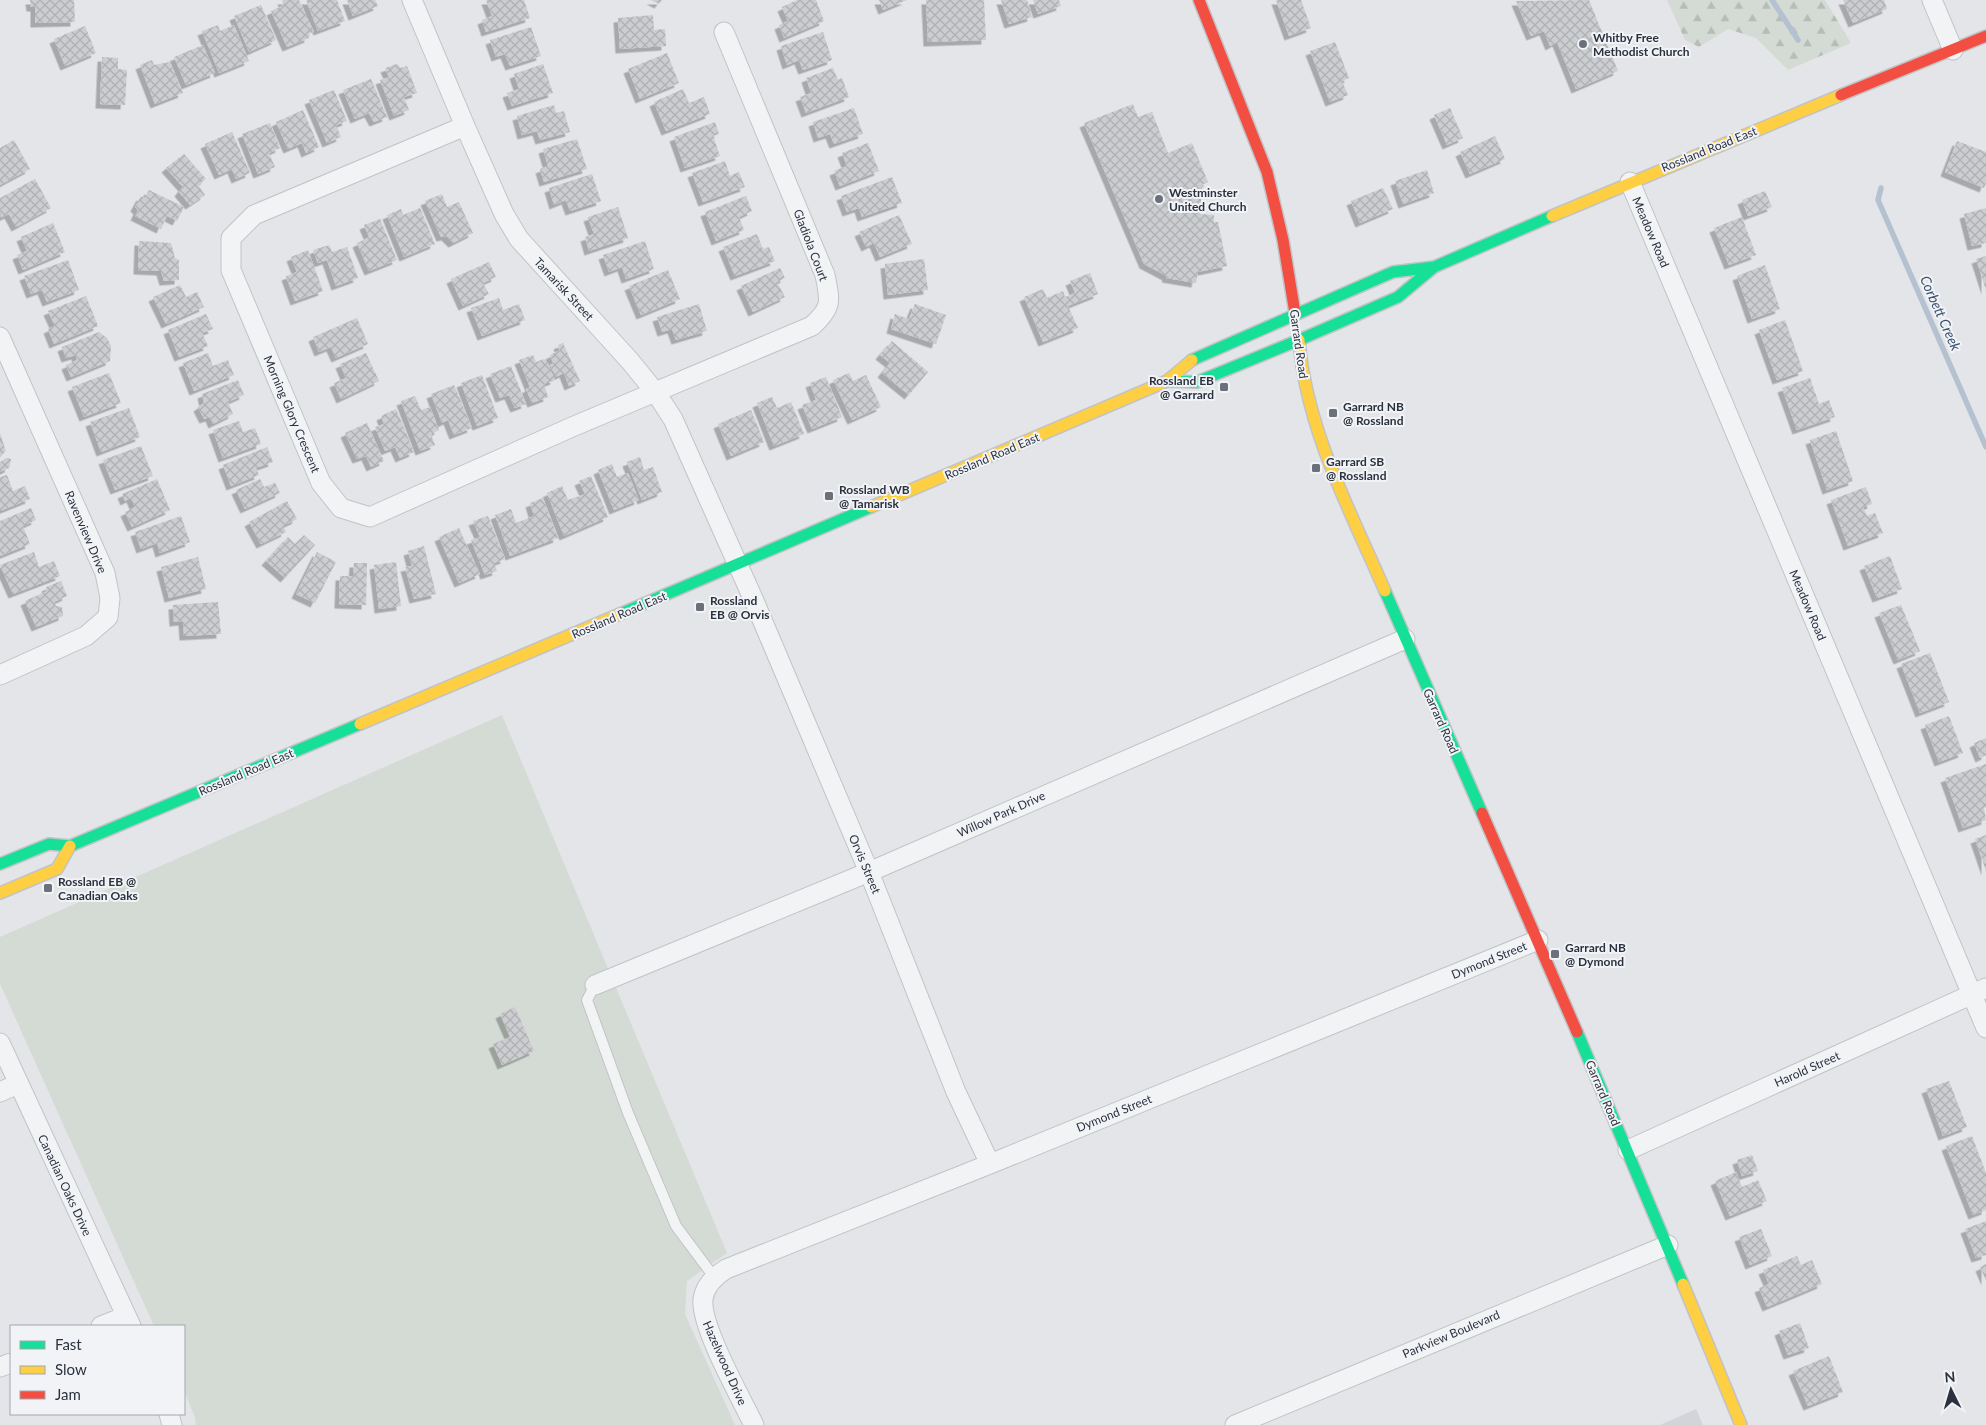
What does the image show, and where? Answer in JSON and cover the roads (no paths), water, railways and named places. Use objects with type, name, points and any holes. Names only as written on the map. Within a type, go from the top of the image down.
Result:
[{"type":"main road","name":"Garrard Road","points":[[1199,0],[1267,172],[1283,240],[1295,313]]},
{"type":"main road","name":"Rossland Road East","points":[[1167,381],[1197,382],[1299,340],[1398,297],[1434,267],[1630,182],[1986,36]]},
{"type":"main road","name":"Rossland Road East","points":[[0,864],[48,844],[70,846],[738,564],[1167,381],[1191,361],[1295,313],[1392,272],[1434,267]]},
{"type":"main road","name":"Garrard Road","points":[[1299,340],[1302,372],[1316,424],[1405,639],[1538,940],[1628,1150],[1741,1425]]},
{"type":"main road","points":[[0,893],[57,869],[70,846]]},
{"type":"street","name":"Tamarisk Street","points":[[412,0],[504,214],[519,239],[630,361],[656,393],[672,419],[738,564]]},
{"type":"street","points":[[1932,0],[1953,50]]},
{"type":"street","name":"Gladiola Court","points":[[656,393],[812,326],[826,314],[829,297],[824,274],[724,32]]},
{"type":"street","name":"Morning Glory Crescent","points":[[465,126],[254,215],[231,238],[231,270],[321,483],[341,508],[370,517],[656,393]]},
{"type":"street","name":"Meadow Road","points":[[1630,182],[1979,992],[1986,1028]]},
{"type":"street","name":"Garrard Road","points":[[1295,313],[1299,340]]},
{"type":"street","name":"Ravenview Drive","points":[[0,337],[105,573],[110,598],[108,617],[86,636],[0,675]]},
{"type":"street","name":"Orvis Street","points":[[738,564],[869,872],[956,1092],[990,1164]]},
{"type":"street","name":"Willow Park Drive","points":[[596,985],[869,872],[1405,639]]},
{"type":"street","name":"Dymond Street","points":[[714,1277],[726,1269],[990,1164],[1538,940]]},
{"type":"street","name":"Harold Street","points":[[1628,1150],[1979,992]]},
{"type":"street","name":"Canadian Oaks Drive","points":[[0,1043],[129,1321]]},
{"type":"street","points":[[0,1092],[18,1084]]},
{"type":"street","name":"Parkview Boulevard","points":[[1235,1425],[1668,1245]]},
{"type":"street","name":"Hazelwood Drive","points":[[714,1277],[703,1299],[705,1318],[711,1336],[754,1425]]},
{"type":"street","points":[[106,1325],[129,1321]]},
{"type":"lane","points":[[596,985],[587,1000],[628,1113],[676,1226],[714,1277]]},
{"type":"waterway","name":"Corbett Creek","points":[[1772,0],[1798,40]]},
{"type":"waterway","name":"Corbett Creek","points":[[1881,188],[1878,200],[1986,447]]},
{"type":"place","name":"Whitby Free Methodist Church","points":[[1583,44]]},
{"type":"place","name":"Westminster United Church","points":[[1159,199]]},
{"type":"place","name":"Rossland EB @ Garrard","points":[[1224,387]]},
{"type":"place","name":"Garrard NB @ Rossland","points":[[1333,413]]},
{"type":"place","name":"Garrard SB @ Rossland","points":[[1316,468]]},
{"type":"place","name":"Rossland WB @ Tamarisk","points":[[829,496]]},
{"type":"place","name":"Rossland EB @ Orvis","points":[[700,607]]},
{"type":"place","name":"Rossland EB @ Canadian Oaks","points":[[48,888]]},
{"type":"place","name":"Garrard NB @ Dymond","points":[[1555,954]]}]
